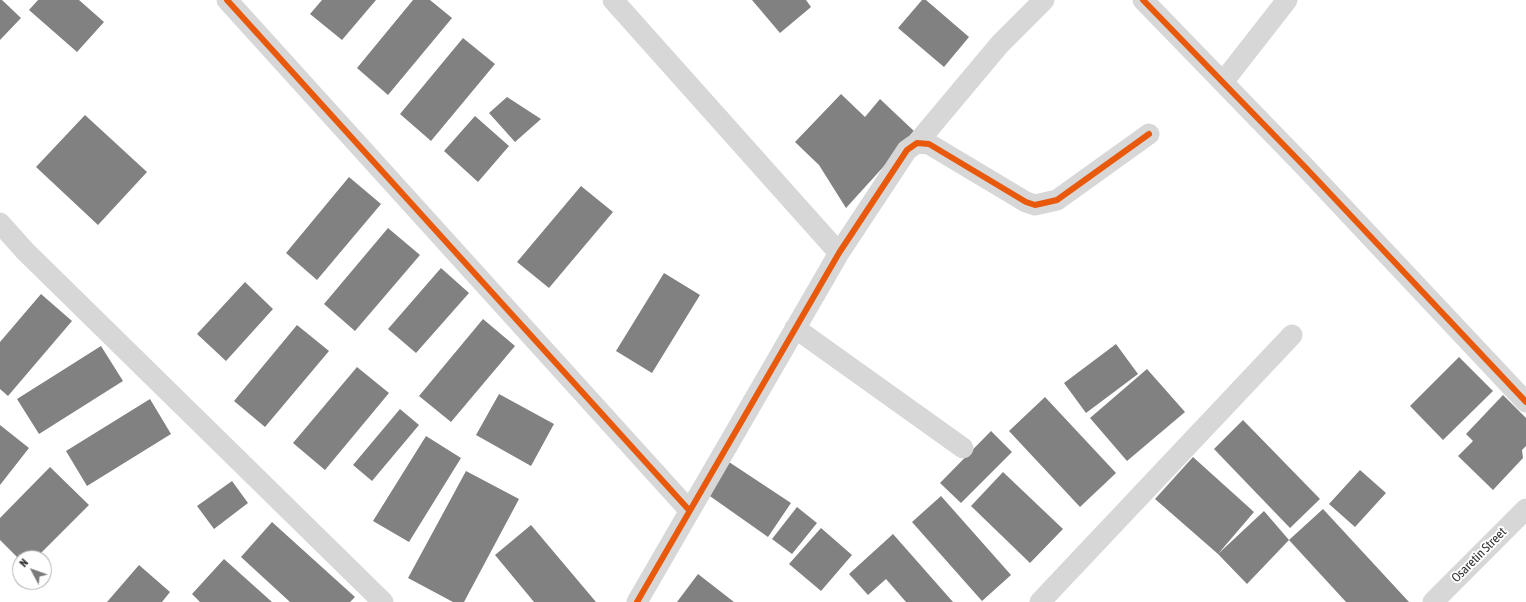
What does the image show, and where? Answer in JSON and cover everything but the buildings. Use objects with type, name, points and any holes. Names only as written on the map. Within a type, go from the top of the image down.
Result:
[{"type":"street","points":[[227,0],[689,510]]},
{"type":"street","points":[[613,0],[839,253]]},
{"type":"street","points":[[637,602],[839,253],[907,150],[917,143],[1000,44],[1044,0]]},
{"type":"street","points":[[1143,0],[1304,167],[1526,402]]},
{"type":"street","points":[[1223,82],[1287,0]]},
{"type":"street","points":[[917,143],[929,144],[1026,202],[1035,205],[1057,200],[1149,134]]},
{"type":"street","points":[[0,223],[25,251],[383,602]]},
{"type":"street","points":[[795,328],[963,448]]},
{"type":"street","points":[[1040,602],[1292,335]]},
{"type":"street","name":"Osaretin Street","points":[[1433,602],[1526,509]]},
{"type":"cycle path","points":[[227,0],[689,510]]},
{"type":"cycle path","points":[[1143,0],[1305,167],[1526,402]]},
{"type":"cycle path","points":[[637,602],[839,253],[907,150],[917,143],[929,144],[1026,202],[1035,205],[1057,200],[1149,134]]}]
